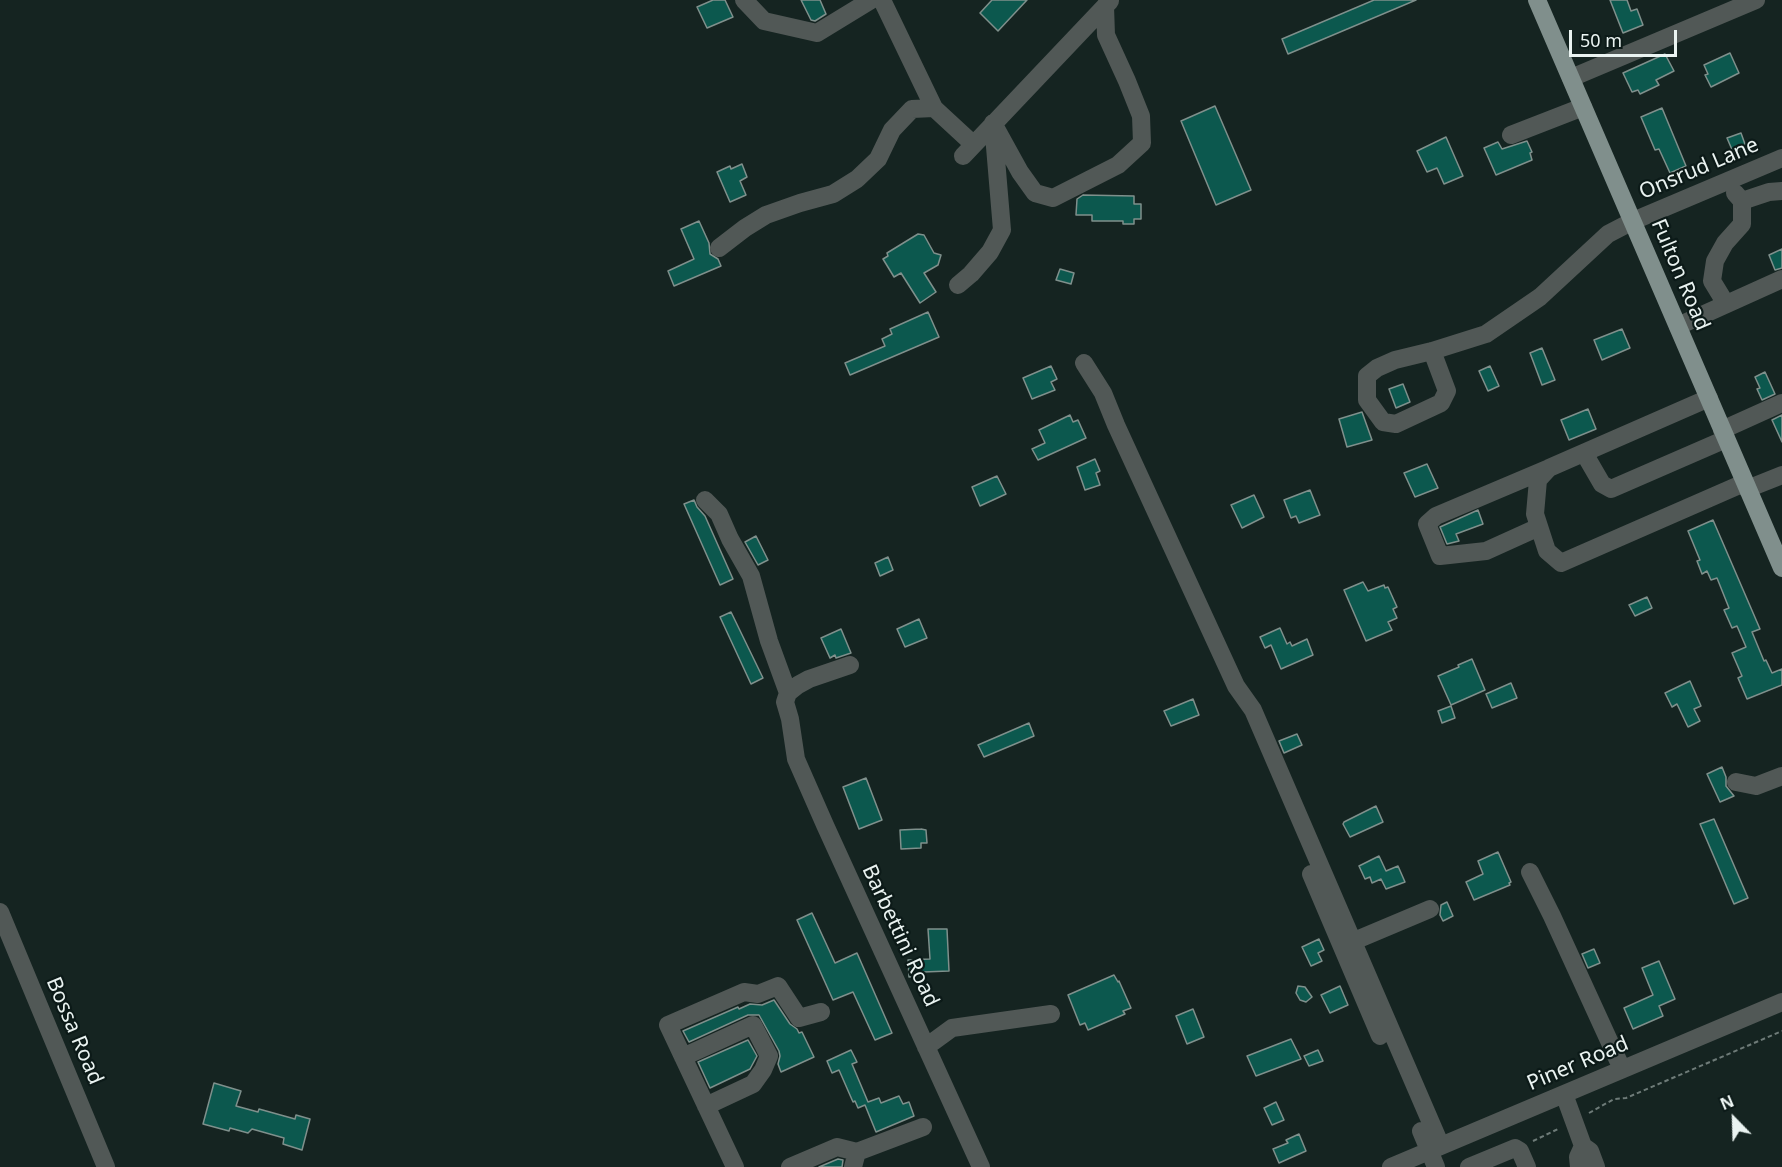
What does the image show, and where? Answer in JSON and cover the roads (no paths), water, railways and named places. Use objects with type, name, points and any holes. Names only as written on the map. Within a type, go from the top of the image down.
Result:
[{"type":"main road","name":"Fulton Road","points":[[1537,0],[1782,568]]},
{"type":"street","points":[[744,0],[764,21],[817,33],[871,0]]},
{"type":"street","points":[[882,0],[934,108],[968,150],[1108,3]]},
{"type":"street","points":[[1571,78],[1756,0]]},
{"type":"street","points":[[993,123],[1020,172],[1035,193],[1053,198],[1118,165],[1142,143],[1141,116],[1107,35],[1108,3]]},
{"type":"street","points":[[1511,135],[1583,107]]},
{"type":"street","points":[[719,248],[766,215],[832,194],[857,179],[878,159],[892,130],[912,109],[934,108]]},
{"type":"street","points":[[958,285],[990,252],[1002,230],[993,123]]},
{"type":"street","name":"Onsrud Lane","points":[[1432,351],[1486,334],[1540,297],[1608,234],[1782,158]]},
{"type":"street","points":[[1725,182],[1742,201],[1742,224],[1725,243],[1715,261],[1712,281],[1726,304]]},
{"type":"street","points":[[1742,201],[1769,192],[1782,191]]},
{"type":"street","points":[[1678,326],[1782,279]]},
{"type":"street","points":[[1432,351],[1447,391],[1441,403],[1396,424],[1383,422],[1367,400],[1367,376],[1377,368],[1395,360],[1432,351]]},
{"type":"street","points":[[1084,363],[1103,393],[1236,686],[1253,710],[1354,941],[1436,1155]]},
{"type":"street","points":[[1539,527],[1486,551],[1440,556],[1427,524],[1436,516],[1708,398]]},
{"type":"street","points":[[1584,453],[1602,484],[1611,489],[1782,403]]},
{"type":"street","points":[[1549,468],[1538,480],[1535,514],[1547,551],[1561,563],[1746,486],[1782,475]]},
{"type":"street","name":"Barbettini Road","points":[[705,500],[719,514],[751,576],[769,641],[788,693],[785,702],[796,759],[981,1167]]},
{"type":"street","points":[[788,693],[809,680],[850,665]]},
{"type":"street","points":[[1236,686],[1242,712],[1436,1155]]},
{"type":"street","points":[[1737,782],[1763,785],[1782,776]]},
{"type":"street","points":[[1530,872],[1622,1069]]},
{"type":"street","points":[[1354,941],[1430,909]]},
{"type":"street","name":"Bossa Road","points":[[0,912],[106,1167]]},
{"type":"street","points":[[735,1167],[668,1026],[744,992],[758,994],[778,986],[799,1018],[821,1012]]},
{"type":"street","name":"Piner Road","points":[[1391,1167],[1436,1155],[1564,1094],[1782,1002]]},
{"type":"street","points":[[926,1047],[952,1028],[1051,1014]]},
{"type":"street","points":[[683,1057],[753,1025],[769,1056],[753,1084],[706,1106]]},
{"type":"street","points":[[1564,1094],[1583,1146],[1590,1151],[1596,1167]]},
{"type":"street","points":[[790,1167],[837,1147],[855,1160],[923,1126]]},
{"type":"street","points":[[1580,1167],[1578,1157],[1583,1146]]},
{"type":"street","points":[[1469,1167],[1515,1148],[1520,1151],[1527,1167]]}]
